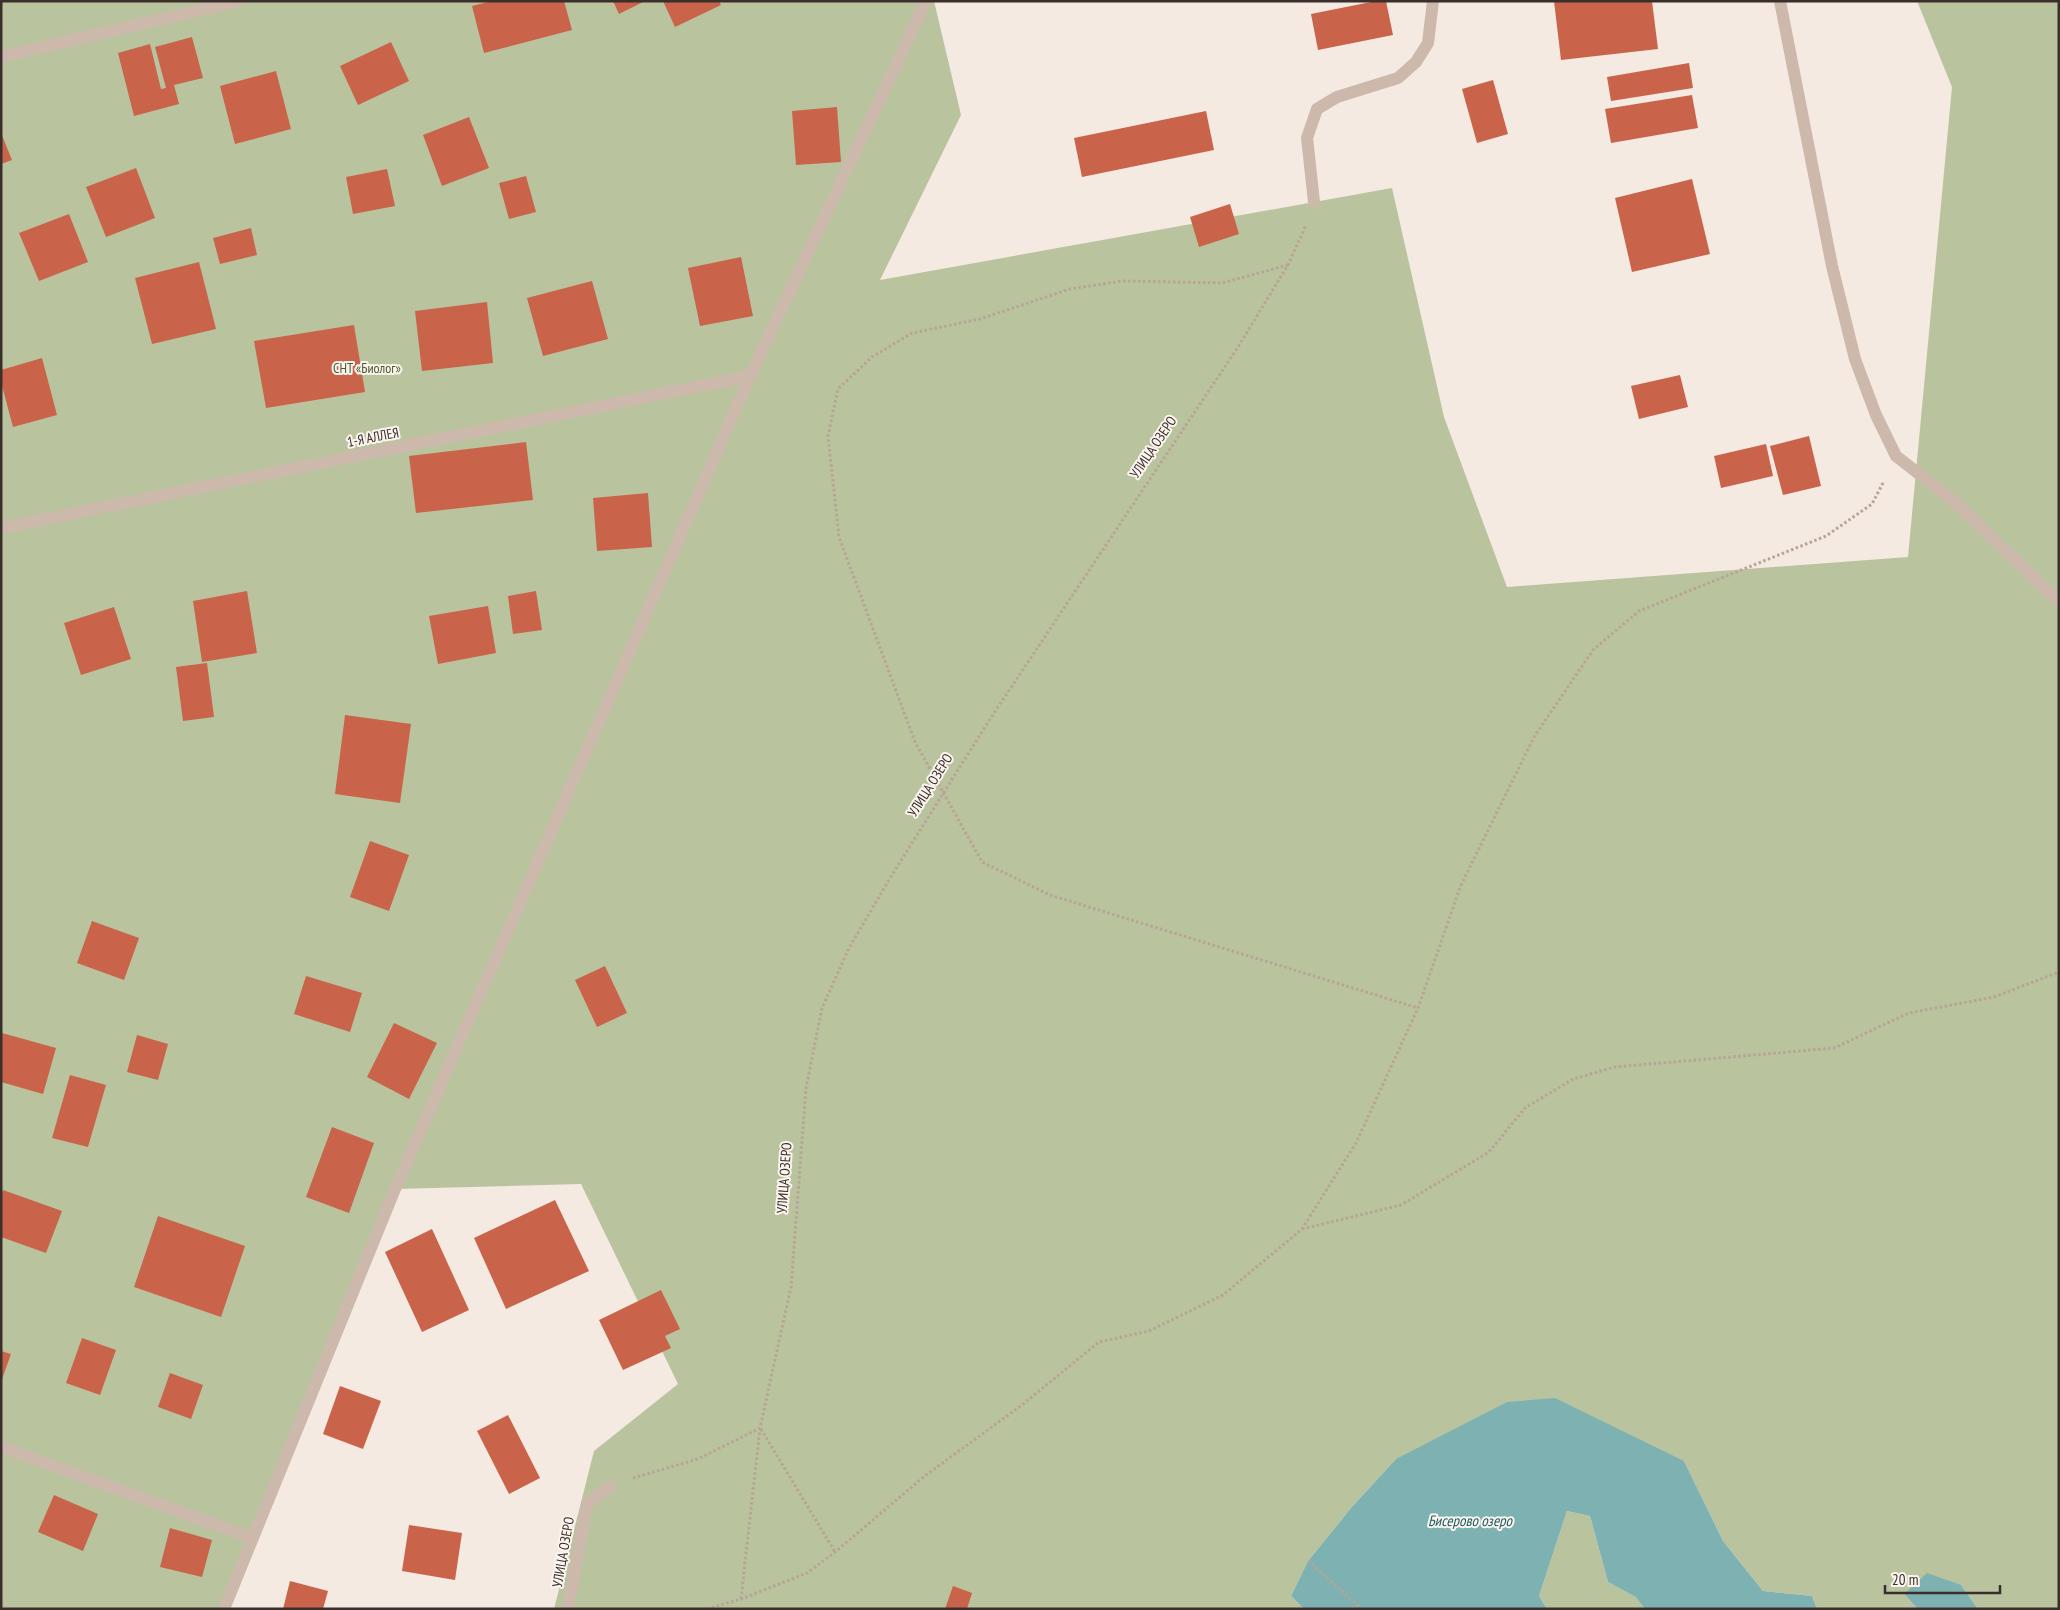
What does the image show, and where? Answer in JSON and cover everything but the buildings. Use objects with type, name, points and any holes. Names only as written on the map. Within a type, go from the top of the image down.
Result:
[{"type":"street","points":[[1,57],[239,1]]},
{"type":"street","points":[[224,1609],[395,1189],[750,376],[926,1]]},
{"type":"street","points":[[1314,202],[1307,138],[1317,109],[1337,97],[1398,78],[1416,62],[1428,43],[1432,1]]},
{"type":"street","points":[[1780,1],[1832,266],[1855,359],[1876,415],[1896,456],[1955,502],[2059,602]]},
{"type":"street","name":"1-Я АЛЛЕЯ","points":[[1,528],[750,376]]},
{"type":"street","points":[[1,1447],[252,1538]]},
{"type":"street","name":"УЛИЦА ОЗЕРО","points":[[568,1609],[587,1504],[610,1486]]},
{"type":"path","name":"УЛИЦА ОЗЕРО","points":[[741,1599],[760,1428],[791,1287],[806,1088],[822,1008],[849,948],[997,707],[1238,347],[1288,265],[1304,231],[1314,202]]},
{"type":"path","points":[[1288,265],[1222,283],[1122,281],[1070,289],[980,319],[912,333],[872,357],[838,389],[828,436],[839,536],[915,742],[982,862],[1050,894],[1418,1008]]},
{"type":"path","points":[[708,1609],[741,1599],[807,1572],[835,1552],[926,1475],[1022,1405],[1099,1342],[1149,1331],[1223,1295],[1302,1229],[1356,1144],[1418,1008],[1461,885],[1534,737],[1594,650],[1639,611],[1826,536],[1872,504],[1896,456]]},
{"type":"path","points":[[1302,1229],[1401,1205],[1489,1152],[1525,1108],[1573,1079],[1615,1067],[1834,1048],[1909,1013],[1994,997],[2059,972]]},
{"type":"path","points":[[610,1486],[698,1459],[760,1428],[835,1552]]},
{"type":"path","points":[[1308,1561],[1362,1609]]},
{"type":"green space","name":"СНТ «Биолог»","points":[[1,1],[934,1],[961,115],[880,280],[1392,188],[1444,417],[1507,587],[1908,557],[1952,87],[1917,1],[2059,1],[2059,1609],[1978,1609],[1961,1585],[1904,1594],[1918,1609],[1817,1609],[1812,1596],[1763,1591],[1723,1541],[1684,1461],[1396,1459],[1351,1508],[1308,1561],[1291,1596],[1304,1609],[554,1609],[594,1451],[678,1384],[581,1184],[395,1189],[224,1609],[1,1609]]},
{"type":"green space","points":[[1567,1511],[1590,1516],[1608,1582],[1637,1597],[1645,1609],[1547,1609],[1539,1596]]},
{"type":"water","name":"Бисерово озеро","points":[[1555,1398],[1684,1461],[1723,1541],[1763,1591],[1812,1596],[1817,1609],[1645,1609],[1636,1597],[1608,1582],[1590,1516],[1567,1511],[1539,1596],[1547,1609],[1304,1609],[1291,1596],[1308,1561],[1351,1508],[1396,1459],[1507,1402]]},
{"type":"water","points":[[1927,1573],[1961,1585],[1978,1609],[1918,1609],[1904,1594]]}]
